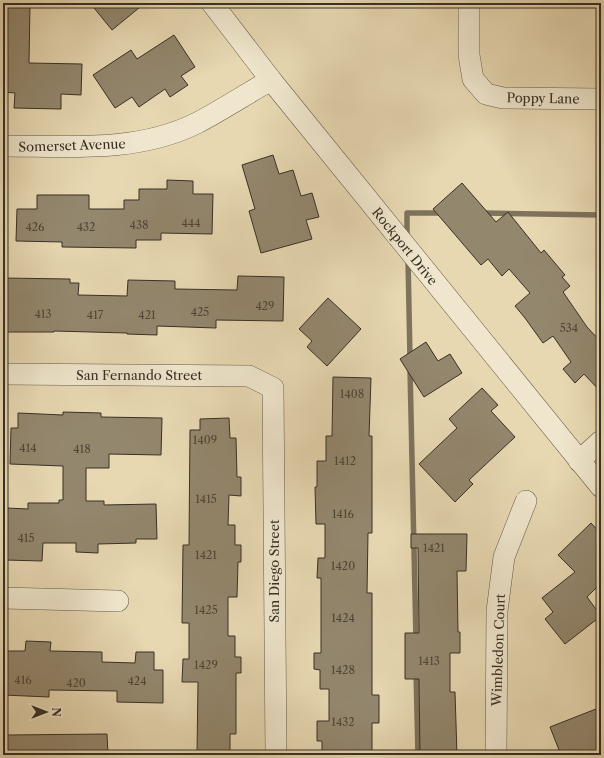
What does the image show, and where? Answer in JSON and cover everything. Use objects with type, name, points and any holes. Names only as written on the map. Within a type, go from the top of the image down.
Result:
[{"type":"street","name":"Rockport Drive","points":[[212,3],[271,80],[601,487]]},
{"type":"street","name":"Poppy Lane","points":[[469,3],[469,55],[473,79],[486,94],[503,98],[601,98]]},
{"type":"street","name":"Somerset Avenue","points":[[3,146],[111,146],[158,137],[196,123],[271,80]]},
{"type":"street","name":"San Fernando Street","points":[[3,374],[249,376],[273,388]]},
{"type":"street","name":"San Diego Street","points":[[273,388],[276,755]]},
{"type":"street","points":[[579,461],[601,440]]},
{"type":"street","name":"Wimbledon Court","points":[[496,755],[497,611],[504,557],[526,501]]},
{"type":"street","points":[[3,598],[118,602]]},
{"type":"building","points":[[3,3],[30,3],[29,63],[82,64],[81,95],[61,94],[61,109],[14,108],[15,93],[3,92]]},
{"type":"building","points":[[90,3],[145,3],[112,30]]},
{"type":"building","points":[[174,35],[195,67],[181,76],[188,85],[170,97],[165,89],[139,107],[132,97],[115,108],[93,75],[131,50],[137,59]]},
{"type":"building","points":[[273,155],[279,174],[293,170],[301,196],[312,193],[319,217],[306,220],[312,239],[261,253],[249,211],[255,209],[242,165]]},
{"type":"building","points":[[167,180],[193,181],[193,194],[213,194],[212,234],[161,233],[161,240],[136,240],[136,248],[62,247],[62,242],[16,241],[17,209],[37,209],[37,195],[89,195],[89,209],[124,209],[124,200],[139,200],[139,189],[167,189]]},
{"type":"building","points":[[462,183],[496,222],[508,212],[541,253],[544,250],[565,275],[562,277],[570,286],[563,292],[587,327],[601,342],[601,392],[584,374],[575,383],[563,369],[571,362],[553,336],[543,343],[515,306],[530,293],[509,269],[502,276],[488,259],[481,265],[433,209]]},
{"type":"building","points":[[238,276],[284,277],[283,321],[216,320],[216,328],[157,326],[157,335],[54,331],[3,332],[3,278],[70,279],[70,283],[79,283],[78,295],[127,296],[128,280],[175,281],[175,289],[237,290]]},
{"type":"building","points":[[328,298],[361,329],[327,366],[307,347],[312,341],[299,329]]},
{"type":"building","points":[[426,342],[438,361],[450,354],[462,373],[424,397],[400,359]]},
{"type":"building","points":[[333,377],[371,378],[369,436],[372,436],[372,533],[368,533],[367,593],[372,593],[372,695],[379,695],[379,723],[372,723],[372,755],[322,755],[322,741],[317,741],[317,721],[329,721],[329,689],[320,689],[320,670],[314,669],[314,653],[321,653],[321,578],[317,578],[318,558],[325,558],[325,524],[316,524],[315,487],[317,487],[317,461],[326,461],[326,436],[332,436]]},
{"type":"building","points":[[482,388],[498,405],[491,411],[515,437],[469,480],[473,484],[455,502],[419,464],[457,428],[449,419]]},
{"type":"building","points":[[63,412],[101,413],[101,417],[162,418],[161,455],[109,454],[109,468],[86,468],[86,501],[104,501],[104,505],[156,504],[157,539],[136,539],[136,543],[98,544],[98,553],[76,552],[76,543],[43,543],[42,561],[5,560],[6,508],[28,509],[28,503],[59,503],[59,500],[63,500],[63,466],[10,464],[11,428],[18,428],[18,413],[63,415]]},
{"type":"building","points":[[229,418],[230,438],[236,438],[237,477],[241,477],[241,496],[229,495],[228,525],[235,525],[235,545],[241,545],[241,562],[238,562],[237,597],[228,597],[228,636],[235,636],[235,657],[241,657],[241,673],[236,673],[236,734],[230,734],[230,755],[197,755],[198,682],[182,682],[183,659],[189,659],[189,623],[182,623],[183,545],[189,545],[190,430],[200,430],[200,419]]},
{"type":"building","points":[[591,523],[601,534],[601,583],[587,597],[601,616],[565,644],[545,619],[553,612],[542,598],[575,572],[558,555]]},
{"type":"building","points":[[411,534],[467,534],[466,571],[457,571],[458,632],[460,632],[460,653],[450,653],[450,692],[455,692],[457,755],[420,755],[419,679],[405,679],[405,633],[419,633],[418,548],[411,548]]},
{"type":"building","points":[[26,641],[51,642],[50,651],[102,652],[102,662],[135,663],[136,652],[154,652],[154,670],[163,670],[163,703],[117,702],[117,691],[49,690],[49,697],[3,695],[4,651],[25,651]]},
{"type":"building","points":[[601,707],[601,753],[595,755],[561,755],[550,727]]},
{"type":"building","points":[[107,734],[108,755],[8,755],[7,735]]},
{"type":"waterway","points":[[407,239],[407,213],[444,213]]},
{"type":"waterway","points":[[483,213],[601,215]]},
{"type":"waterway","points":[[408,259],[410,359]]},
{"type":"waterway","points":[[410,369],[416,639]]},
{"type":"waterway","points":[[416,671],[418,755]]}]
